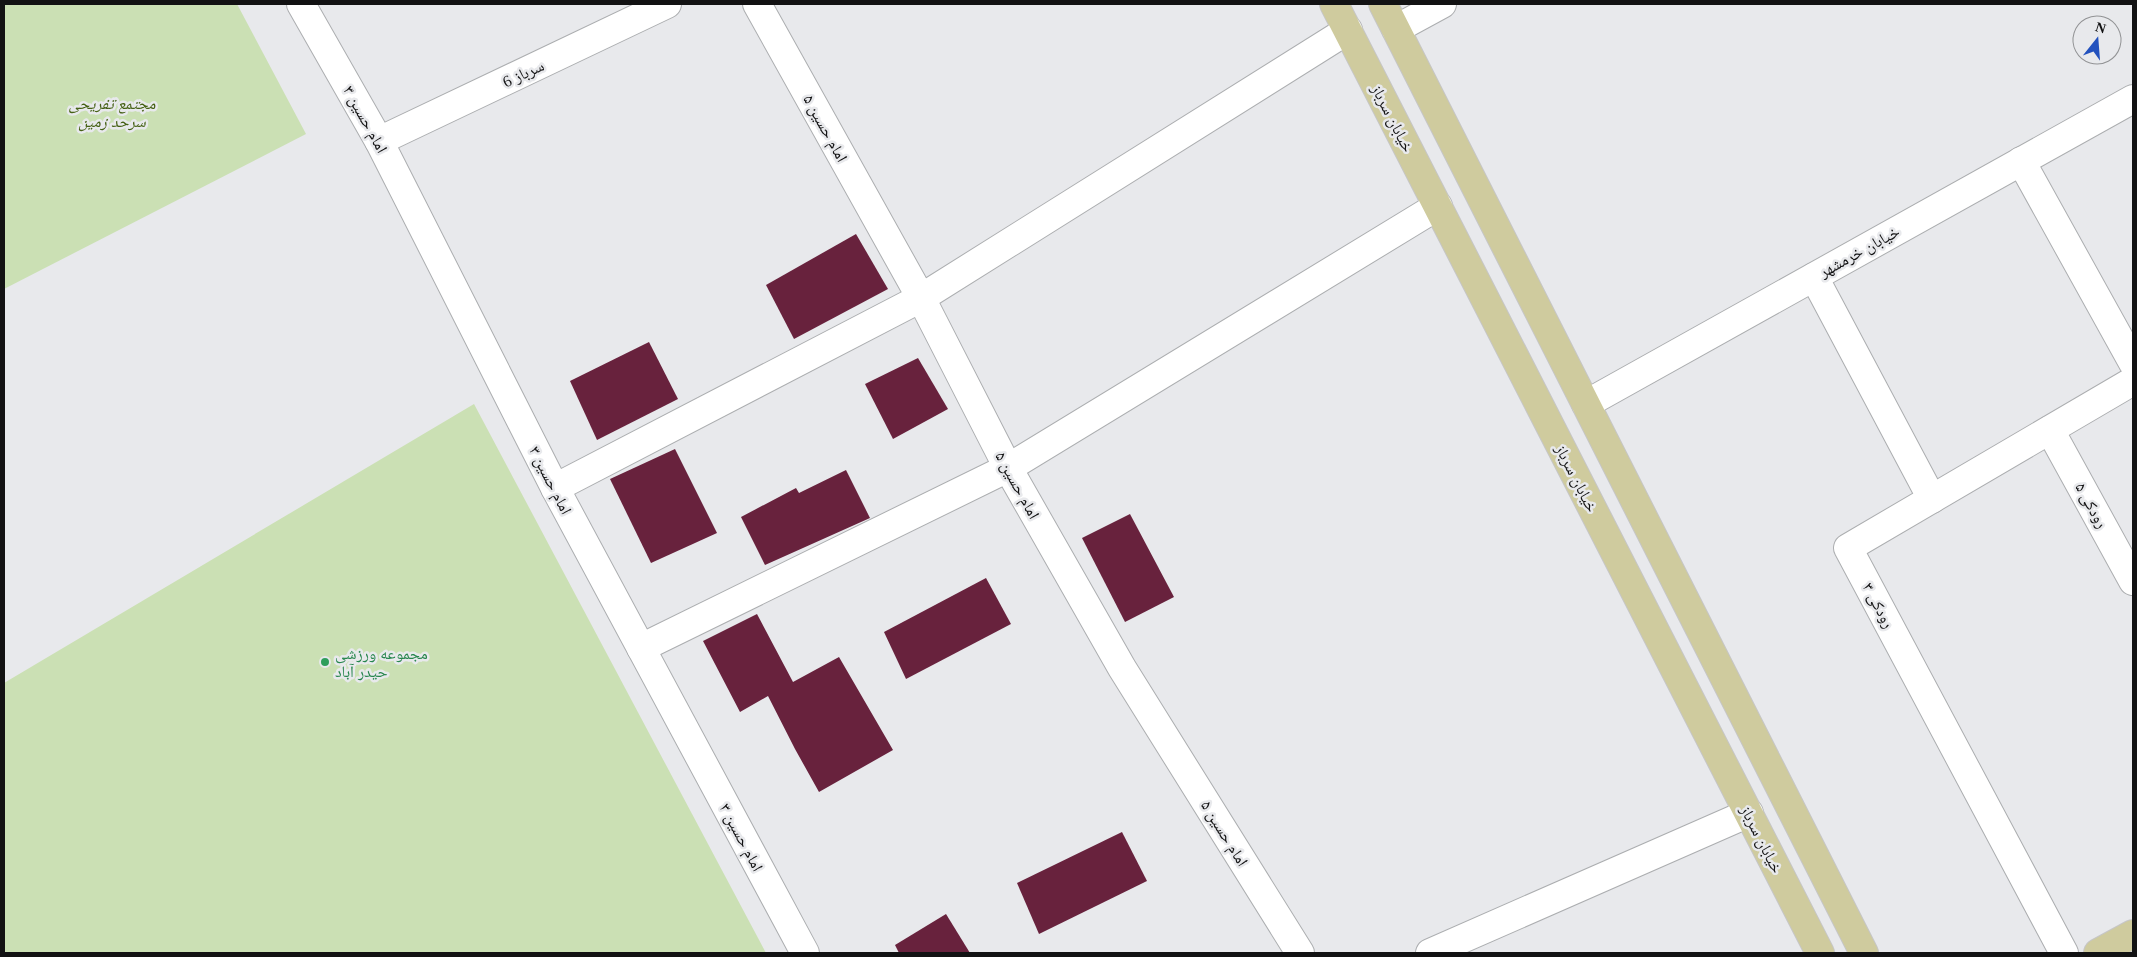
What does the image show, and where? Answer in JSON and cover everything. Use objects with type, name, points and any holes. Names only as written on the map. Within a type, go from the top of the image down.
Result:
[{"type":"main road","name":"خیابان سرباز","points":[[1334,4],[1820,953]]},
{"type":"main road","points":[[1383,4],[1864,953]]},
{"type":"main road","points":[[1550,424],[1586,404]]},
{"type":"main road","points":[[2098,953],[2133,934]]},
{"type":"street","name":"امام حسین ۳","points":[[301,4],[378,141],[555,488],[805,953]]},
{"type":"street","name":"سرباز 6","points":[[378,141],[667,4]]},
{"type":"street","name":"امام حسین ۵","points":[[757,4],[921,298],[1008,468],[1122,668],[1300,953]]},
{"type":"street","points":[[1396,30],[1442,4]]},
{"type":"street","points":[[555,488],[921,298],[1348,30]]},
{"type":"street","name":"خیابان خرمشهر","points":[[1586,404],[2133,99]]},
{"type":"street","points":[[2021,161],[2133,363]]},
{"type":"street","points":[[641,648],[1008,468],[1438,206]]},
{"type":"street","points":[[1814,277],[1932,499]]},
{"type":"street","name":"رودکی ۳","points":[[2064,953],[1848,548],[2133,381]]},
{"type":"street","name":"رودکی ۵","points":[[2050,430],[2133,581]]},
{"type":"street","points":[[1430,953],[1749,813]]},
{"type":"green space","name":"مجتمع تفریحی سرحد زمین","points":[[4,4],[237,4],[306,134],[4,289]]},
{"type":"green space","name":"مجموعه ورزشی حیدر آباد","points":[[474,404],[766,953],[4,953],[4,683]]},
{"type":"building","points":[[856,234],[888,289],[794,339],[766,285]]},
{"type":"building","points":[[649,342],[678,399],[597,440],[570,381]]},
{"type":"building","points":[[918,358],[948,409],[893,439],[865,384]]},
{"type":"building","points":[[675,449],[717,533],[651,563],[610,479]]},
{"type":"building","points":[[846,470],[870,518],[765,565],[741,517],[796,488],[799,493]]},
{"type":"building","points":[[1130,514],[1174,597],[1125,622],[1082,538]]},
{"type":"building","points":[[986,578],[1011,624],[906,679],[884,632]]},
{"type":"building","points":[[757,614],[793,682],[839,657],[893,750],[819,792],[768,696],[740,712],[703,641]]},
{"type":"building","points":[[1122,832],[1147,881],[1039,934],[1017,883]]},
{"type":"building","points":[[946,914],[970,953],[899,953],[895,945]]},
{"type":"place","name":"مجموعه ورزشی حیدر آباد","points":[[325,662]]}]
